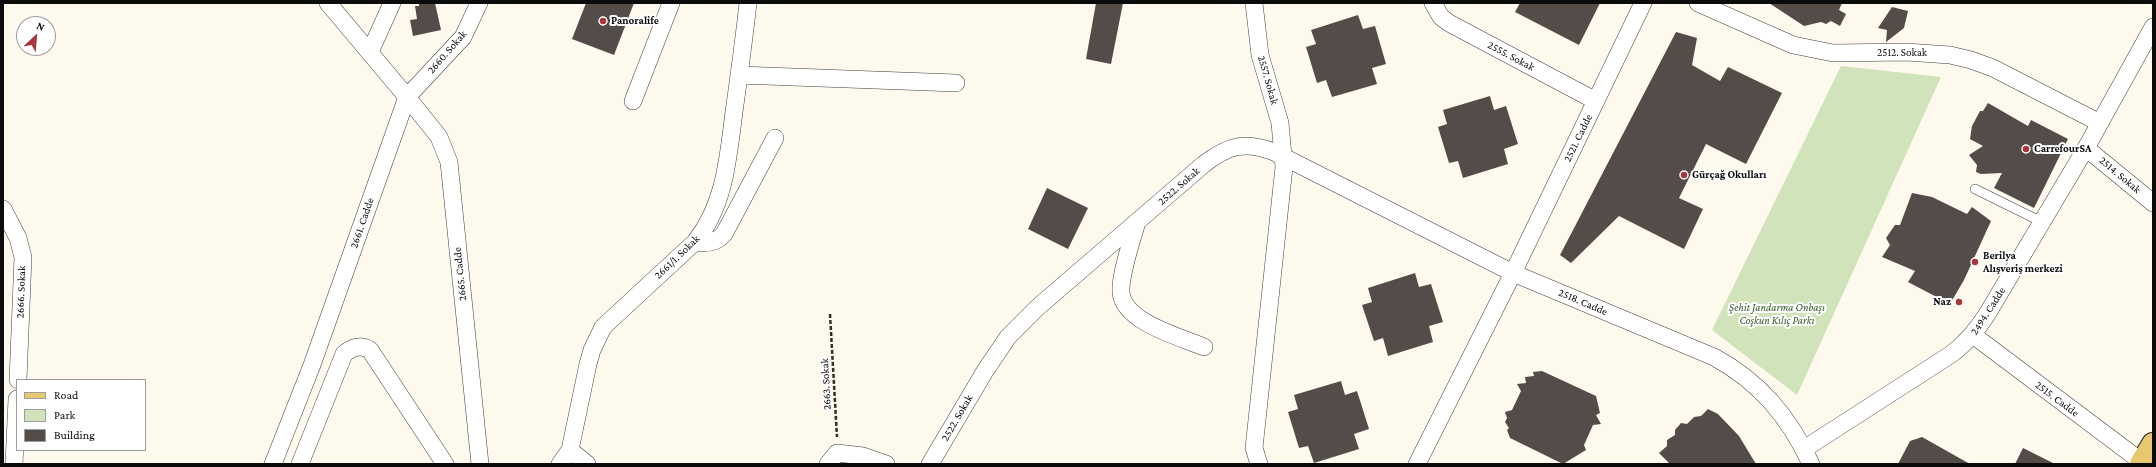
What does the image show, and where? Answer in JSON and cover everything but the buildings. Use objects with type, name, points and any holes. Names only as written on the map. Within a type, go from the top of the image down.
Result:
[{"type":"main road","points":[[2141,463],[2153,444]]},
{"type":"street","points":[[328,3],[407,97]]},
{"type":"street","points":[[370,52],[392,3]]},
{"type":"street","name":"2660. Sokak","points":[[407,97],[463,37],[479,3]]},
{"type":"street","points":[[633,101],[671,3]]},
{"type":"street","name":"2661/1. Sokak","points":[[560,464],[570,450],[588,364],[592,350],[603,327],[695,242],[714,209],[726,175],[748,3]]},
{"type":"street","name":"2557. Sokak","points":[[1254,3],[1260,55],[1280,123],[1284,157],[1283,195],[1254,448],[1259,464]]},
{"type":"street","name":"2555. Sokak","points":[[1433,3],[1441,17],[1449,23],[1596,101]]},
{"type":"street","name":"2521. Cadde","points":[[1513,273],[1644,3]]},
{"type":"street","name":"2512. Sokak","points":[[1698,3],[1793,45],[1833,53],[1906,52],[1950,55],[1971,60],[1993,68],[2100,123]]},
{"type":"street","name":"2494. Cadde","points":[[1807,457],[1950,355],[1973,335],[2086,148],[2153,27]]},
{"type":"street","points":[[739,75],[956,83]]},
{"type":"street","name":"2661. Cadde","points":[[273,464],[314,359],[407,97]]},
{"type":"street","name":"2665. Cadde","points":[[407,97],[439,137],[449,162],[480,464]]},
{"type":"street","points":[[695,242],[716,241],[724,234],[775,138]]},
{"type":"street","name":"2522. Sokak","points":[[930,464],[985,371],[1008,337],[1038,307],[1204,164],[1226,150],[1238,146],[1250,145],[1284,157],[1513,273]]},
{"type":"street","name":"2514. Sokak","points":[[2086,148],[2153,203]]},
{"type":"street","name":"2666. Sokak","points":[[4,211],[18,238],[23,257],[18,379]]},
{"type":"street","points":[[1137,222],[1122,279],[1121,291],[1124,303],[1132,314],[1145,322],[1204,347]]},
{"type":"street","points":[[1417,464],[1513,273]]},
{"type":"street","name":"2518. Cadde","points":[[1513,273],[1714,358],[1731,367],[1754,383],[1771,402],[1807,457]]},
{"type":"street","name":"2515. Cadde","points":[[1973,335],[2141,463]]},
{"type":"street","points":[[300,464],[344,354],[349,350],[360,347],[370,350],[445,464]]},
{"type":"street","points":[[14,464],[16,421]]},
{"type":"street","points":[[570,450],[587,464]]},
{"type":"street","points":[[832,459],[863,456],[886,464]]},
{"type":"lane","points":[[1976,189],[2042,222]]},
{"type":"path","name":"2663. Sokak","points":[[830,314],[832,459]]},
{"type":"green space","name":"Şehit Jandarma Onbaşı Coşkun Kılıç Parkı","points":[[1841,66],[1941,77],[1797,395],[1712,330]]},
{"type":"place","name":"Panoralife","points":[[603,21]]},
{"type":"place","name":"CarrefourSA","points":[[2026,149]]},
{"type":"place","name":"Gürçağ Okulları","points":[[1684,175]]},
{"type":"place","name":"Berilya Alışveriş merkezi","points":[[1975,262]]},
{"type":"place","name":"Naz","points":[[1959,302]]}]
